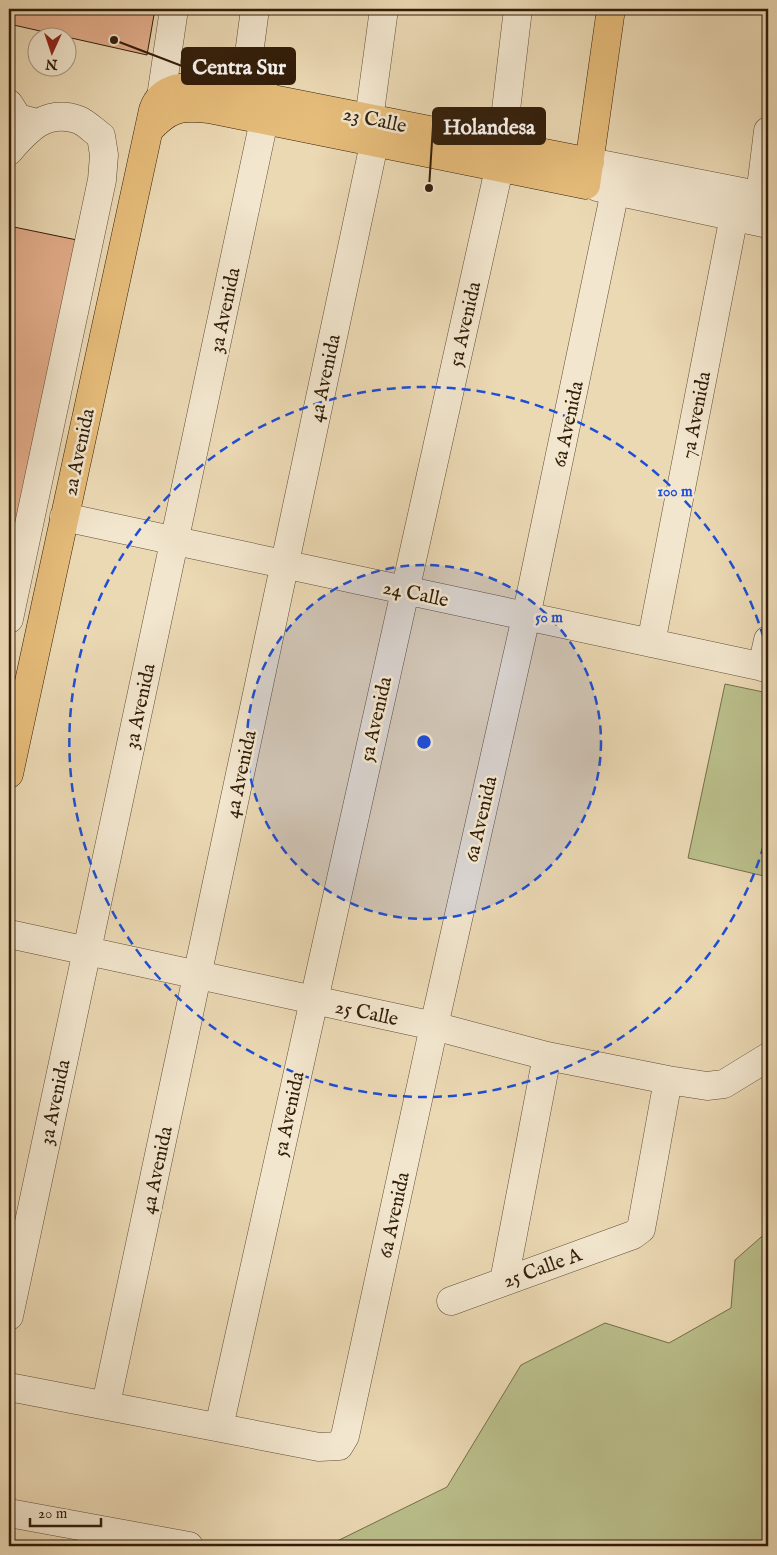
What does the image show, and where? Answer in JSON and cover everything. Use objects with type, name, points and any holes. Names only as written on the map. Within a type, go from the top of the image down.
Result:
[{"type":"main road","points":[[588,173],[611,9]]},
{"type":"main road","name":"23 Calle","points":[[158,114],[179,87],[193,86],[255,106],[500,157],[588,173]]},
{"type":"main road","name":"2a Avenida","points":[[9,774],[64,517],[158,114]]},
{"type":"street","name":"2a Avenida","points":[[158,114],[174,9]]},
{"type":"street","name":"3a Avenida","points":[[9,1316],[174,541],[255,106],[256,9]]},
{"type":"street","name":"4a Avenida","points":[[106,1404],[284,564],[371,131],[384,9]]},
{"type":"street","name":"5a Avenida","points":[[219,1427],[500,157],[518,9]]},
{"type":"street","points":[[9,104],[18,118],[37,123]]},
{"type":"street","points":[[9,151],[37,123],[51,116],[79,120],[101,136],[104,155],[102,180],[9,619]]},
{"type":"street","points":[[764,196],[768,131]]},
{"type":"street","name":"23 Calle","points":[[588,173],[615,191],[768,224]]},
{"type":"street","name":"23 Calle","points":[[588,173],[764,196]]},
{"type":"street","name":"6a Avenida","points":[[219,1427],[320,1447],[339,1446],[345,1436],[526,616],[615,191]]},
{"type":"street","name":"7a Avenida","points":[[651,643],[734,216]]},
{"type":"street","name":"24 Calle","points":[[64,517],[765,668]]},
{"type":"street","points":[[765,668],[768,640]]},
{"type":"street","name":"25 Calle","points":[[9,934],[86,949],[434,1026],[548,1056],[668,1080],[707,1086],[724,1084],[768,1057]]},
{"type":"street","points":[[504,1281],[548,1056]]},
{"type":"street","name":"25 Calle A","points":[[451,1301],[633,1234],[641,1229],[668,1080]]},
{"type":"street","points":[[9,1387],[219,1427]]},
{"type":"street","points":[[9,1513],[189,1546]]},
{"type":"green space","points":[[725,684],[768,693],[768,877],[688,858]]},
{"type":"green space","points":[[768,1231],[768,1546],[327,1546],[447,1487],[521,1365],[605,1323],[669,1343],[731,1308],[735,1260]]},
{"type":"building","points":[[9,9],[155,9],[147,55],[78,40],[78,28],[28,28],[9,24]]},
{"type":"building","points":[[9,226],[77,240],[9,565]]},
{"type":"place","name":"Centra Sur","points":[[114,40]]},
{"type":"place","name":"Holandesa","points":[[429,188]]}]
